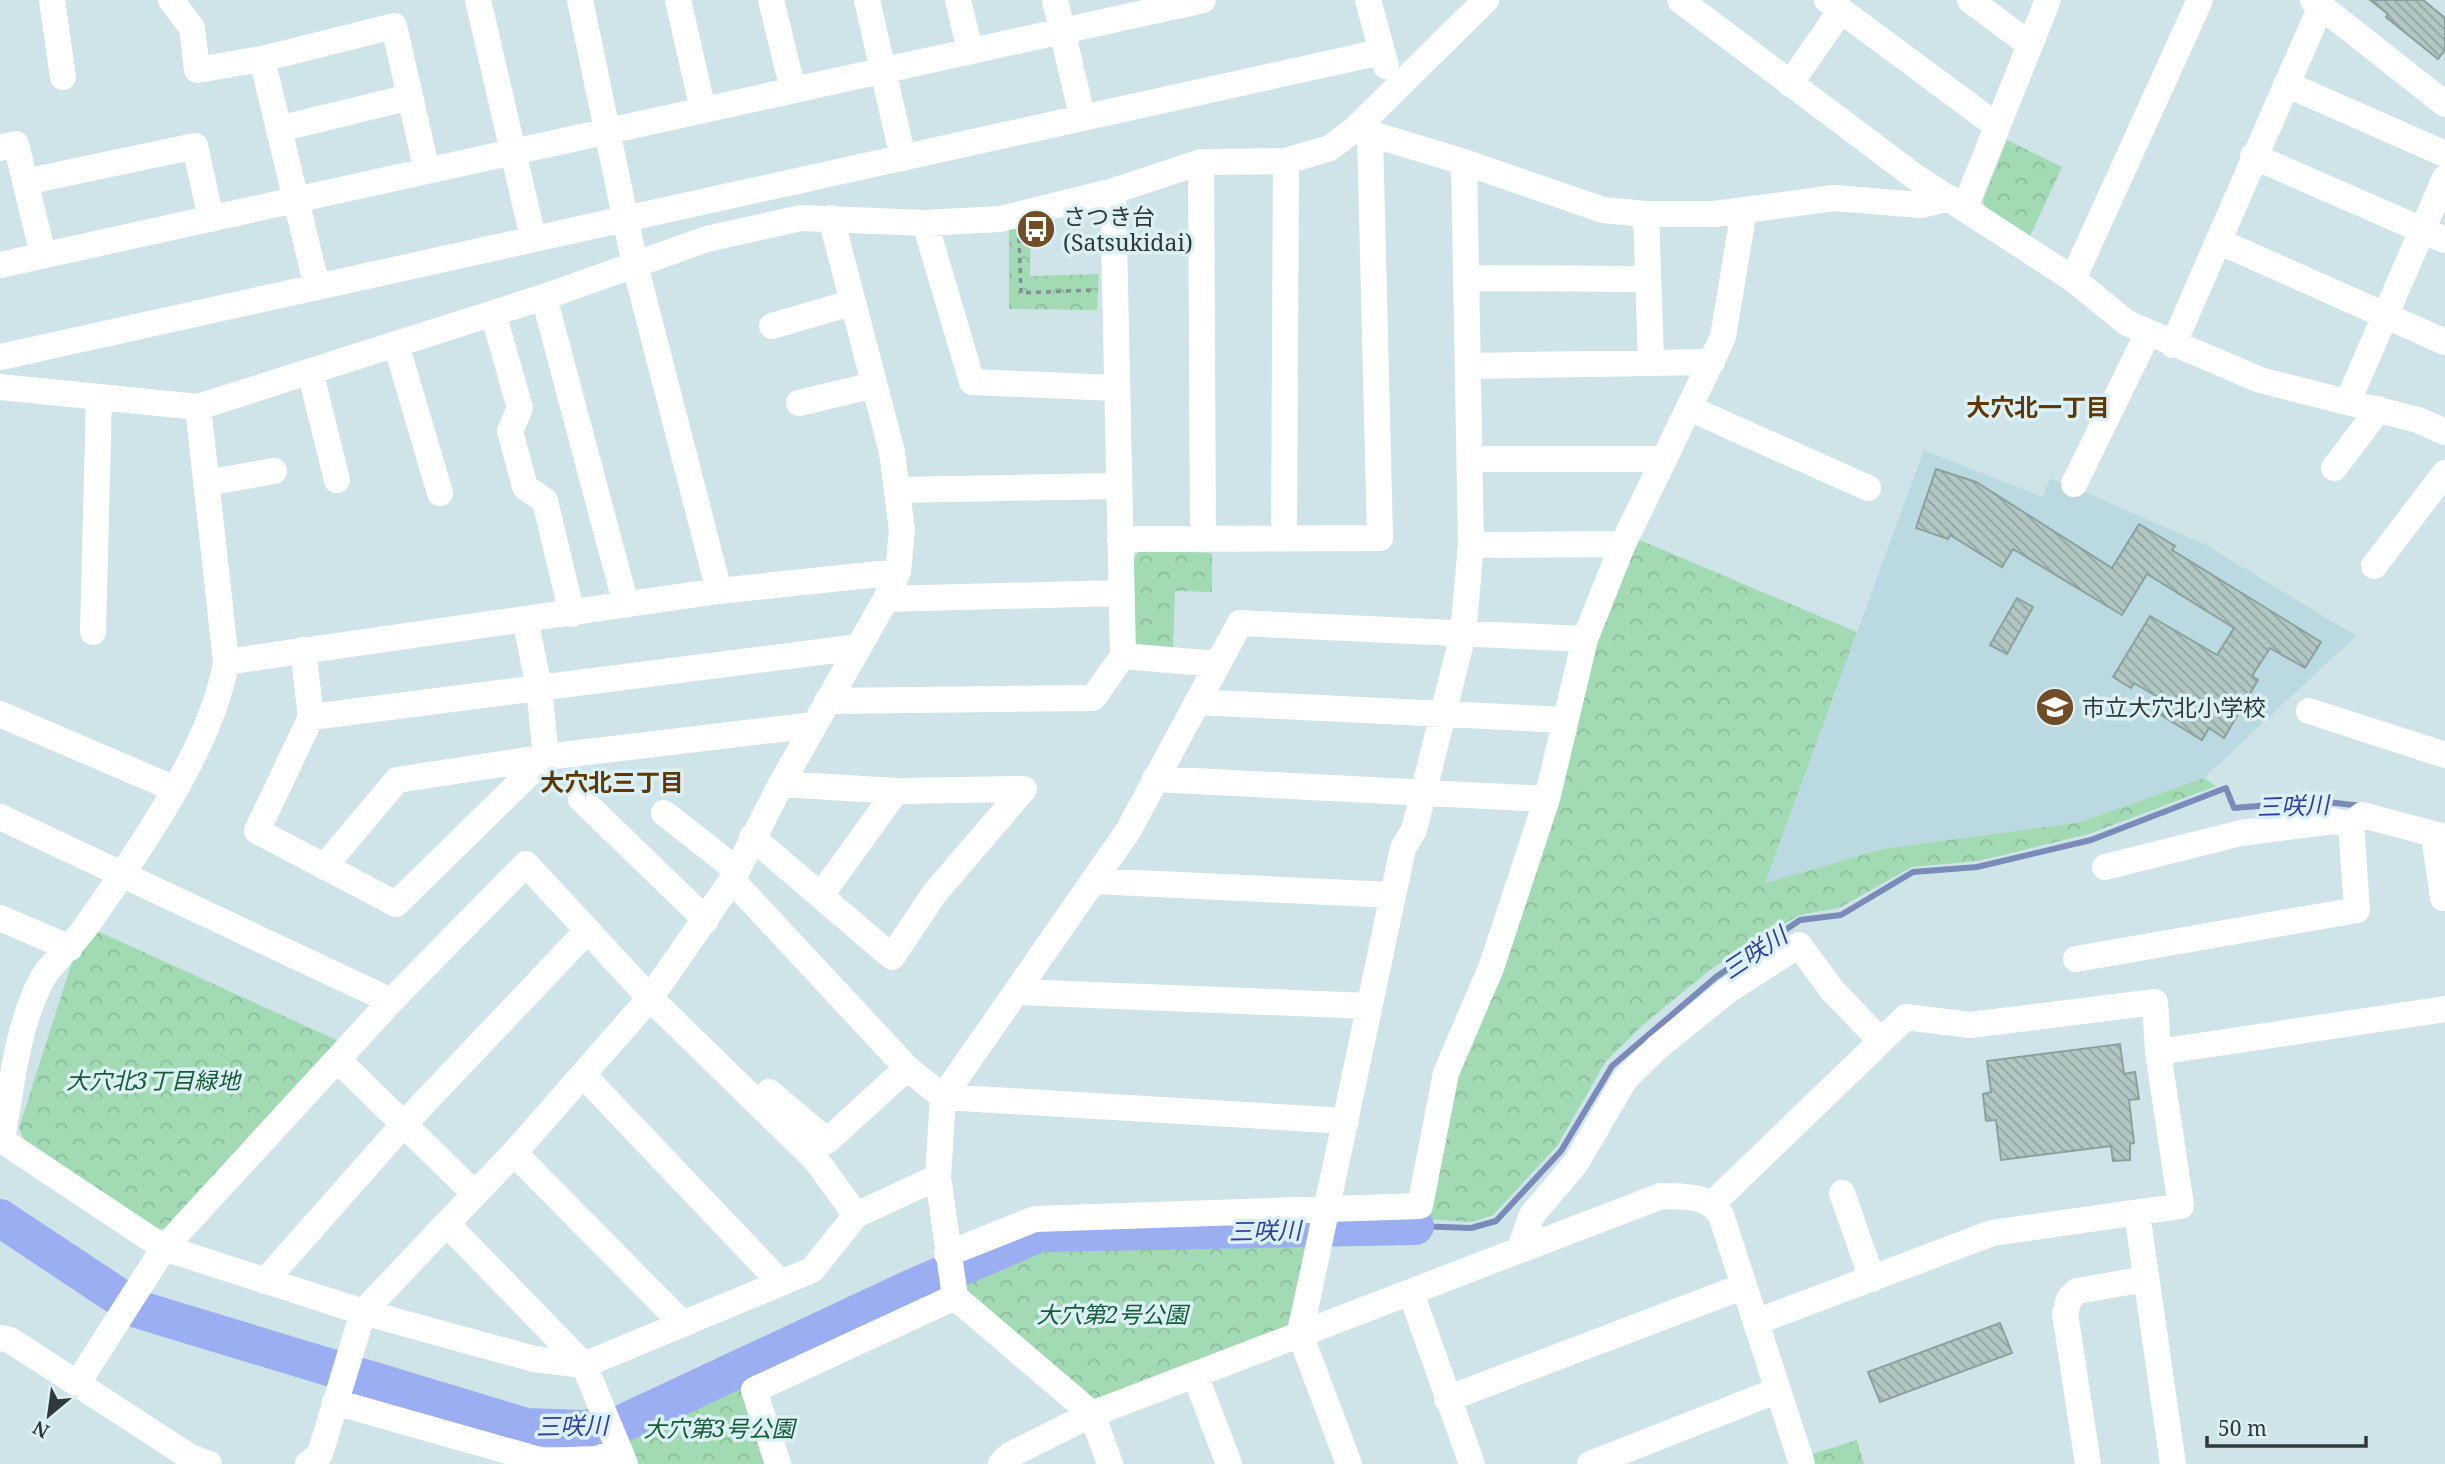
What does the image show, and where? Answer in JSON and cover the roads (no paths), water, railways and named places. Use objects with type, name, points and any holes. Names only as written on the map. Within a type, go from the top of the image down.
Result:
[{"type":"street","points":[[52,0],[63,77]]},
{"type":"street","points":[[171,0],[192,29],[197,71],[262,59],[394,26],[427,171]]},
{"type":"street","points":[[478,0],[533,238]]},
{"type":"street","points":[[580,0],[635,265],[719,591]]},
{"type":"street","points":[[678,0],[703,110]]},
{"type":"street","points":[[771,0],[793,90]]},
{"type":"street","points":[[867,0],[903,158]]},
{"type":"street","points":[[958,0],[970,51]]},
{"type":"street","points":[[1055,0],[1082,116]]},
{"type":"street","points":[[0,265],[1062,31],[1147,6],[1203,0]]},
{"type":"street","points":[[1368,0],[1393,89]]},
{"type":"street","points":[[0,387],[198,407],[544,297],[707,239],[801,218],[925,223],[1000,219],[1113,191],[1202,162],[1286,161],[1330,148],[1362,131],[1393,89],[1486,0]]},
{"type":"street","points":[[1679,0],[1790,84],[1957,203],[2073,279],[2127,323],[2173,345],[2260,380],[2418,419],[2445,432]]},
{"type":"street","points":[[1970,0],[2029,44]]},
{"type":"street","points":[[1957,203],[1997,126],[2048,0]]},
{"type":"street","points":[[2073,279],[2200,0]]},
{"type":"street","points":[[2173,345],[2286,84],[2317,3],[2445,104]]},
{"type":"street","points":[[1790,84],[1834,5],[1997,126]]},
{"type":"street","points":[[0,357],[624,216],[903,158],[1381,51]]},
{"type":"street","points":[[262,59],[317,287]]},
{"type":"street","points":[[2286,84],[2445,154]]},
{"type":"street","points":[[279,129],[410,97]]},
{"type":"street","points":[[1362,131],[1464,162],[1603,210],[1646,214],[1715,214],[1834,198],[1921,205],[1957,203]]},
{"type":"street","points":[[1120,538],[1380,538],[1362,131]]},
{"type":"street","points":[[0,148],[16,144],[43,256]]},
{"type":"street","points":[[25,182],[195,146],[211,219]]},
{"type":"street","points":[[2253,156],[2434,235]]},
{"type":"street","points":[[1284,538],[1286,161]]},
{"type":"street","points":[[1202,162],[1203,539]]},
{"type":"street","points":[[1349,1464],[1300,1334],[1392,895],[1403,848],[1414,830],[1463,634],[1471,545],[1464,162]]},
{"type":"street","points":[[2348,401],[2385,315],[2434,235],[2445,178]]},
{"type":"street","points":[[827,701],[1093,698],[1123,656],[1113,191]]},
{"type":"street","points":[[947,1254],[1035,1219],[1324,1220],[1420,1206],[1446,1073],[1490,968],[1547,799],[1586,639],[1623,544],[1723,337],[1744,210]]},
{"type":"street","points":[[1646,214],[1651,361]]},
{"type":"street","points":[[308,1464],[320,1454],[363,1312],[514,1153],[650,998],[735,875],[752,837],[886,599],[898,572],[902,530],[892,452],[831,218]]},
{"type":"street","points":[[925,223],[972,382],[1117,388]]},
{"type":"street","points":[[2218,241],[2445,342]]},
{"type":"street","points":[[1466,278],[1648,279]]},
{"type":"street","points":[[544,297],[626,605]]},
{"type":"street","points":[[772,326],[851,303]]},
{"type":"street","points":[[493,313],[520,408],[510,431],[526,487],[545,501],[572,614]]},
{"type":"street","points":[[2074,484],[2148,333]]},
{"type":"street","points":[[396,344],[440,493]]},
{"type":"street","points":[[1468,366],[1712,362]]},
{"type":"street","points":[[310,371],[337,480]]},
{"type":"street","points":[[799,403],[874,385]]},
{"type":"street","points":[[93,632],[99,397]]},
{"type":"street","points":[[198,407],[226,662],[221,693],[175,789],[124,873],[70,948],[42,978],[22,1023],[7,1070],[1,1140],[164,1248],[363,1312],[534,1359],[584,1365],[812,1270],[856,1215],[937,1177]]},
{"type":"street","points":[[1689,408],[1868,488]]},
{"type":"street","points":[[2334,468],[2379,409]]},
{"type":"street","points":[[1470,459],[1663,459]]},
{"type":"street","points":[[206,484],[274,471]]},
{"type":"street","points":[[2374,566],[2445,472]]},
{"type":"street","points":[[897,490],[1119,486]]},
{"type":"street","points":[[1471,545],[1623,544]]},
{"type":"street","points":[[226,662],[719,591],[898,572]]},
{"type":"street","points":[[886,599],[1120,593]]},
{"type":"street","points":[[526,619],[539,687],[546,757]]},
{"type":"street","points":[[1110,1464],[1092,1414],[955,1297],[937,1177],[943,1097],[1128,831],[1240,624],[1586,639]]},
{"type":"street","points":[[311,717],[859,647]]},
{"type":"street","points":[[303,650],[311,717],[257,831],[396,904],[546,757]]},
{"type":"street","points":[[1123,656],[1217,664]]},
{"type":"street","points":[[1196,702],[1566,720]]},
{"type":"street","points":[[2309,711],[2445,755]]},
{"type":"street","points":[[0,714],[175,789]]},
{"type":"street","points":[[324,867],[397,780],[546,757],[813,725]]},
{"type":"street","points":[[1155,779],[1547,799]]},
{"type":"street","points":[[752,837],[892,957],[917,918],[1024,789],[896,791],[781,784]]},
{"type":"street","points":[[821,895],[896,791]]},
{"type":"street","points":[[581,799],[706,920]]},
{"type":"street","points":[[664,814],[735,875],[907,1068],[943,1097],[1346,1121]]},
{"type":"street","points":[[2105,867],[2241,833],[2333,821],[2351,824],[2362,815],[2440,836],[2443,898]]},
{"type":"street","points":[[0,817],[124,873],[391,1001]]},
{"type":"street","points":[[2077,959],[2357,910],[2351,824]]},
{"type":"street","points":[[77,1384],[164,1248],[339,1061],[391,1001],[526,864],[650,998],[817,1160],[856,1215]]},
{"type":"street","points":[[1094,881],[1392,895]]},
{"type":"street","points":[[0,918],[70,948]]},
{"type":"street","points":[[265,1280],[403,1125],[587,931]]},
{"type":"street","points":[[1520,1248],[1532,1215],[1576,1163],[1625,1079],[1658,1047],[1727,991],[1799,945],[1832,989],[1881,1041]]},
{"type":"street","points":[[1018,992],[1369,1006]]},
{"type":"street","points":[[1713,1203],[1906,1017],[1970,1025],[2155,1002],[2158,1052],[2181,1206],[1992,1233],[1756,1322]]},
{"type":"street","points":[[2158,1052],[2445,1009]]},
{"type":"street","points":[[339,1061],[474,1193]]},
{"type":"street","points":[[726,1074],[764,1088],[827,1141],[907,1068]]},
{"type":"street","points":[[584,1076],[780,1282]]},
{"type":"street","points":[[514,1153],[683,1324]]},
{"type":"street","points":[[1842,1193],[1872,1279]]},
{"type":"street","points":[[1001,1464],[1010,1455],[1092,1414],[1661,1196],[1702,1199],[1713,1203],[1721,1215],[1802,1464]]},
{"type":"street","points":[[2137,1213],[2172,1464]]},
{"type":"street","points":[[335,1402],[542,1461],[596,1459],[616,1442],[584,1365],[447,1224]]},
{"type":"street","points":[[2088,1464],[2064,1314],[2069,1299],[2077,1291],[2146,1279]]},
{"type":"street","points":[[1447,1399],[1744,1286]]},
{"type":"street","points":[[1411,1293],[1472,1464]]},
{"type":"street","points":[[778,1464],[754,1390],[955,1297]]},
{"type":"street","points":[[0,1338],[10,1340],[190,1457],[209,1464]]},
{"type":"street","points":[[1195,1375],[1229,1464]]},
{"type":"street","points":[[1590,1464],[1778,1390]]},
{"type":"waterway","name":"三咲川","points":[[1415,1226],[1471,1228],[1496,1221],[1561,1151],[1612,1066],[1716,977],[1800,920],[1841,915],[1913,872],[1977,867],[2091,840],[2226,788],[2234,808],[2318,801],[2362,806]]},
{"type":"waterway","name":"三咲川","points":[[0,1218],[137,1309],[526,1427],[581,1429],[619,1425],[912,1288],[1040,1233],[1415,1226]]},
{"type":"place","name":"さつき台 (Satsukidai)","points":[[1036,229]]},
{"type":"place","name":"市立大穴北小学校","points":[[2055,707]]},
{"type":"district","name":"大穴北一丁目","points":[[2038,406]]},
{"type":"district","name":"大穴北三丁目","points":[[612,781]]},
{"type":"park label","name":"大穴北3丁目緑地","points":[[153,1080]]},
{"type":"park label","name":"大穴第2号公園","points":[[1112,1314]]},
{"type":"park label","name":"大穴第3号公園","points":[[719,1428]]}]
